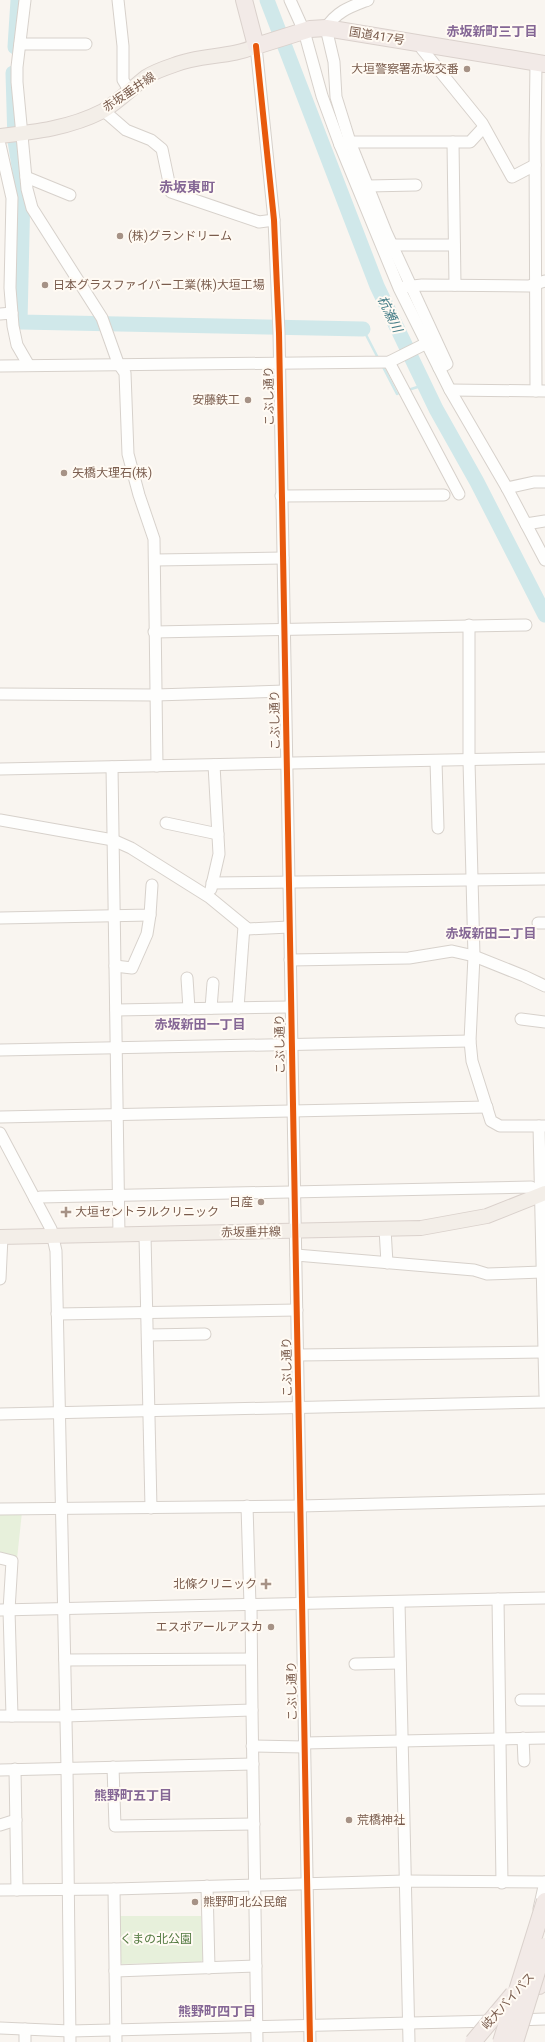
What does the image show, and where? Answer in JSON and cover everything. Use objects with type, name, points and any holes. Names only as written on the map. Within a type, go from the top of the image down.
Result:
[{"type":"highway","points":[[244,0],[256,46]]},
{"type":"highway","name":"国道417号","points":[[256,46],[304,31],[326,28],[541,63]]},
{"type":"highway","points":[[501,2042],[545,1901]]},
{"type":"highway","points":[[515,2042],[545,1945]]},
{"type":"highway","name":"岐大バイパス","points":[[492,2042],[538,1980],[545,1961]]},
{"type":"highway","name":"岐大バイパス","points":[[473,2042],[506,2002],[538,1980]]},
{"type":"main road","name":"赤坂垂井線","points":[[10,137],[40,132],[73,123],[103,110],[148,76],[176,64],[211,55],[247,50],[256,46]]},
{"type":"main road","name":"赤坂垂井線","points":[[1,1237],[420,1228],[487,1216],[543,1194]]},
{"type":"street","points":[[25,0],[10,137],[12,198],[10,288],[17,345],[28,364]]},
{"type":"street","points":[[118,0],[123,46],[123,80],[129,90]]},
{"type":"street","points":[[290,0],[304,31],[322,96],[345,144],[405,287],[447,364],[438,368]]},
{"type":"street","points":[[368,0],[352,6],[333,17],[326,28],[334,62],[336,97],[345,144],[368,186],[392,245],[425,345],[507,488],[545,560]]},
{"type":"street","points":[[20,44],[86,44]]},
{"type":"street","points":[[423,44],[422,50],[482,122],[512,177],[535,165]]},
{"type":"street","name":"こぶし通り","points":[[256,46],[274,220],[279,333],[290,1007],[296,1231],[310,2042]]},
{"type":"street","points":[[450,390],[540,391],[540,282],[535,165],[540,140],[541,63]]},
{"type":"street","points":[[103,110],[126,130],[151,140],[162,149],[171,192],[259,222],[274,220]]},
{"type":"street","points":[[345,144],[470,142],[484,128]]},
{"type":"street","points":[[10,137],[26,177],[32,208],[102,318],[118,363],[125,373],[128,454],[139,495],[154,539],[154,632],[157,766]]},
{"type":"street","points":[[453,142],[455,285]]},
{"type":"street","points":[[26,177],[70,196]]},
{"type":"street","points":[[368,186],[416,185]]},
{"type":"street","points":[[392,245],[454,246]]},
{"type":"street","points":[[405,287],[455,285],[529,286],[540,282]]},
{"type":"street","points":[[0,314],[12,314]]},
{"type":"street","points":[[0,366],[28,364],[118,363],[385,362],[425,345]]},
{"type":"street","points":[[385,362],[404,391],[460,494]]},
{"type":"street","points":[[507,488],[534,482],[545,482]]},
{"type":"street","points":[[281,496],[444,495]]},
{"type":"street","points":[[526,524],[545,521]]},
{"type":"street","points":[[155,560],[283,558]]},
{"type":"street","points":[[154,632],[526,624]]},
{"type":"street","points":[[469,625],[469,761],[474,956],[470,1041],[472,1061],[491,1121],[500,1126],[542,1126],[542,1272],[545,1395]]},
{"type":"street","points":[[0,694],[155,695],[285,691]]},
{"type":"street","points":[[0,769],[469,761],[545,758]]},
{"type":"street","points":[[436,761],[438,828]]},
{"type":"street","points":[[209,897],[219,854],[214,765]]},
{"type":"street","points":[[112,766],[119,1235]]},
{"type":"street","points":[[0,820],[113,840],[131,848],[209,897],[248,929],[289,927]]},
{"type":"street","points":[[166,823],[218,834]]},
{"type":"street","points":[[212,884],[545,879]]},
{"type":"street","points":[[115,966],[132,968],[147,934],[152,885]]},
{"type":"street","points":[[0,918],[150,915]]},
{"type":"street","points":[[238,1008],[244,926]]},
{"type":"street","points":[[290,960],[409,958],[452,951],[474,956],[545,986]]},
{"type":"street","points":[[187,978],[189,1009]]},
{"type":"street","points":[[211,1008],[213,983]]},
{"type":"street","points":[[116,1010],[290,1007]]},
{"type":"street","points":[[521,1019],[545,1022]]},
{"type":"street","points":[[0,1050],[470,1041]]},
{"type":"street","points":[[0,1117],[487,1107]]},
{"type":"street","points":[[0,1133],[53,1236],[56,1251],[67,1768],[70,2036]]},
{"type":"street","points":[[35,1199],[40,1197],[119,1195],[531,1187],[543,1194]]},
{"type":"street","points":[[386,1229],[387,1263]]},
{"type":"street","points":[[145,1235],[148,1313],[151,1508]]},
{"type":"street","points":[[0,1279],[1,1237]]},
{"type":"street","points":[[296,1255],[474,1270],[487,1274],[542,1272]]},
{"type":"street","points":[[57,1314],[297,1310]]},
{"type":"street","points":[[148,1335],[205,1334]]},
{"type":"street","points":[[298,1355],[544,1357]]},
{"type":"street","points":[[0,1414],[545,1402]]},
{"type":"street","points":[[0,1509],[300,1506],[545,1500]]},
{"type":"street","points":[[247,1506],[257,2042]]},
{"type":"street","points":[[0,1558],[12,1561],[5,1610],[5,1665],[12,1716]]},
{"type":"street","points":[[5,1610],[545,1598]]},
{"type":"street","points":[[498,1599],[502,1883]]},
{"type":"street","points":[[399,1602],[409,2042]]},
{"type":"street","points":[[65,1660],[251,1659]]},
{"type":"street","points":[[355,1664],[400,1664]]},
{"type":"street","points":[[521,1700],[545,1700]]},
{"type":"street","points":[[0,1716],[65,1716],[252,1710]]},
{"type":"street","points":[[523,1738],[524,1761]]},
{"type":"street","points":[[252,1746],[545,1738]]},
{"type":"street","points":[[0,1770],[253,1764]]},
{"type":"street","points":[[113,1768],[115,1826],[254,1824]]},
{"type":"street","points":[[15,1769],[17,1890]]},
{"type":"street","points":[[0,1825],[16,1820]]},
{"type":"street","points":[[0,1890],[114,1889],[405,1881],[502,1883],[545,1882],[538,1913],[540,1932],[545,1945]]},
{"type":"street","points":[[207,1886],[209,1968]]},
{"type":"street","points":[[114,1889],[116,2042]]},
{"type":"street","points":[[115,1971],[256,1966]]},
{"type":"street","points":[[0,2028],[25,2029],[70,2036],[116,2030],[257,2025],[403,2024],[408,2022],[545,2019]]},
{"type":"street","points":[[25,2029],[25,2042]]},
{"type":"green space","points":[[0,1512],[22,1512],[17,1559],[0,1555]]},
{"type":"green space","name":"くまの北公園","points":[[119,1916],[201,1916],[203,1959],[201,1962],[122,1964],[120,1961]]},
{"type":"waterway","points":[[15,47],[18,0]]},
{"type":"waterway","name":"杭瀬川","points":[[267,0],[377,286],[436,409],[477,482],[545,615]]},
{"type":"waterway","points":[[13,73],[15,141],[23,191],[20,322],[363,329]]},
{"type":"waterway","points":[[363,329],[378,358]]},
{"type":"waterway","points":[[382,365],[397,394],[401,392]]},
{"type":"waterway","points":[[408,390],[424,385]]},
{"type":"cycle path","points":[[256,46],[274,220],[279,333],[310,2042]]},
{"type":"place","name":"大垣警察署赤坂交番","points":[[467,69]]},
{"type":"place","name":"(株)グランドリーム","points":[[120,236]]},
{"type":"place","name":"日本グラスファイバー工業(株)大垣工場","points":[[45,285]]},
{"type":"place","name":"安藤鉄工","points":[[248,400]]},
{"type":"place","name":"矢橋大理石(株)","points":[[64,473]]},
{"type":"place","name":"日産","points":[[261,1202]]},
{"type":"place","name":"大垣セントラルクリニック","points":[[66,1212]]},
{"type":"place","name":"北條クリニック","points":[[266,1584]]},
{"type":"place","name":"エスポアールアスカ","points":[[271,1627]]},
{"type":"place","name":"荒橋神社","points":[[349,1820]]},
{"type":"place","name":"熊野町北公民館","points":[[195,1902]]},
{"type":"district","name":"赤坂新町三丁目","points":[[492,31]]},
{"type":"district","name":"赤坂東町","points":[[187,187]]},
{"type":"district","name":"赤坂新田二丁目","points":[[491,933]]},
{"type":"district","name":"赤坂新田一丁目","points":[[200,1024]]},
{"type":"district","name":"熊野町五丁目","points":[[133,1795]]},
{"type":"district","name":"熊野町四丁目","points":[[217,2011]]}]
